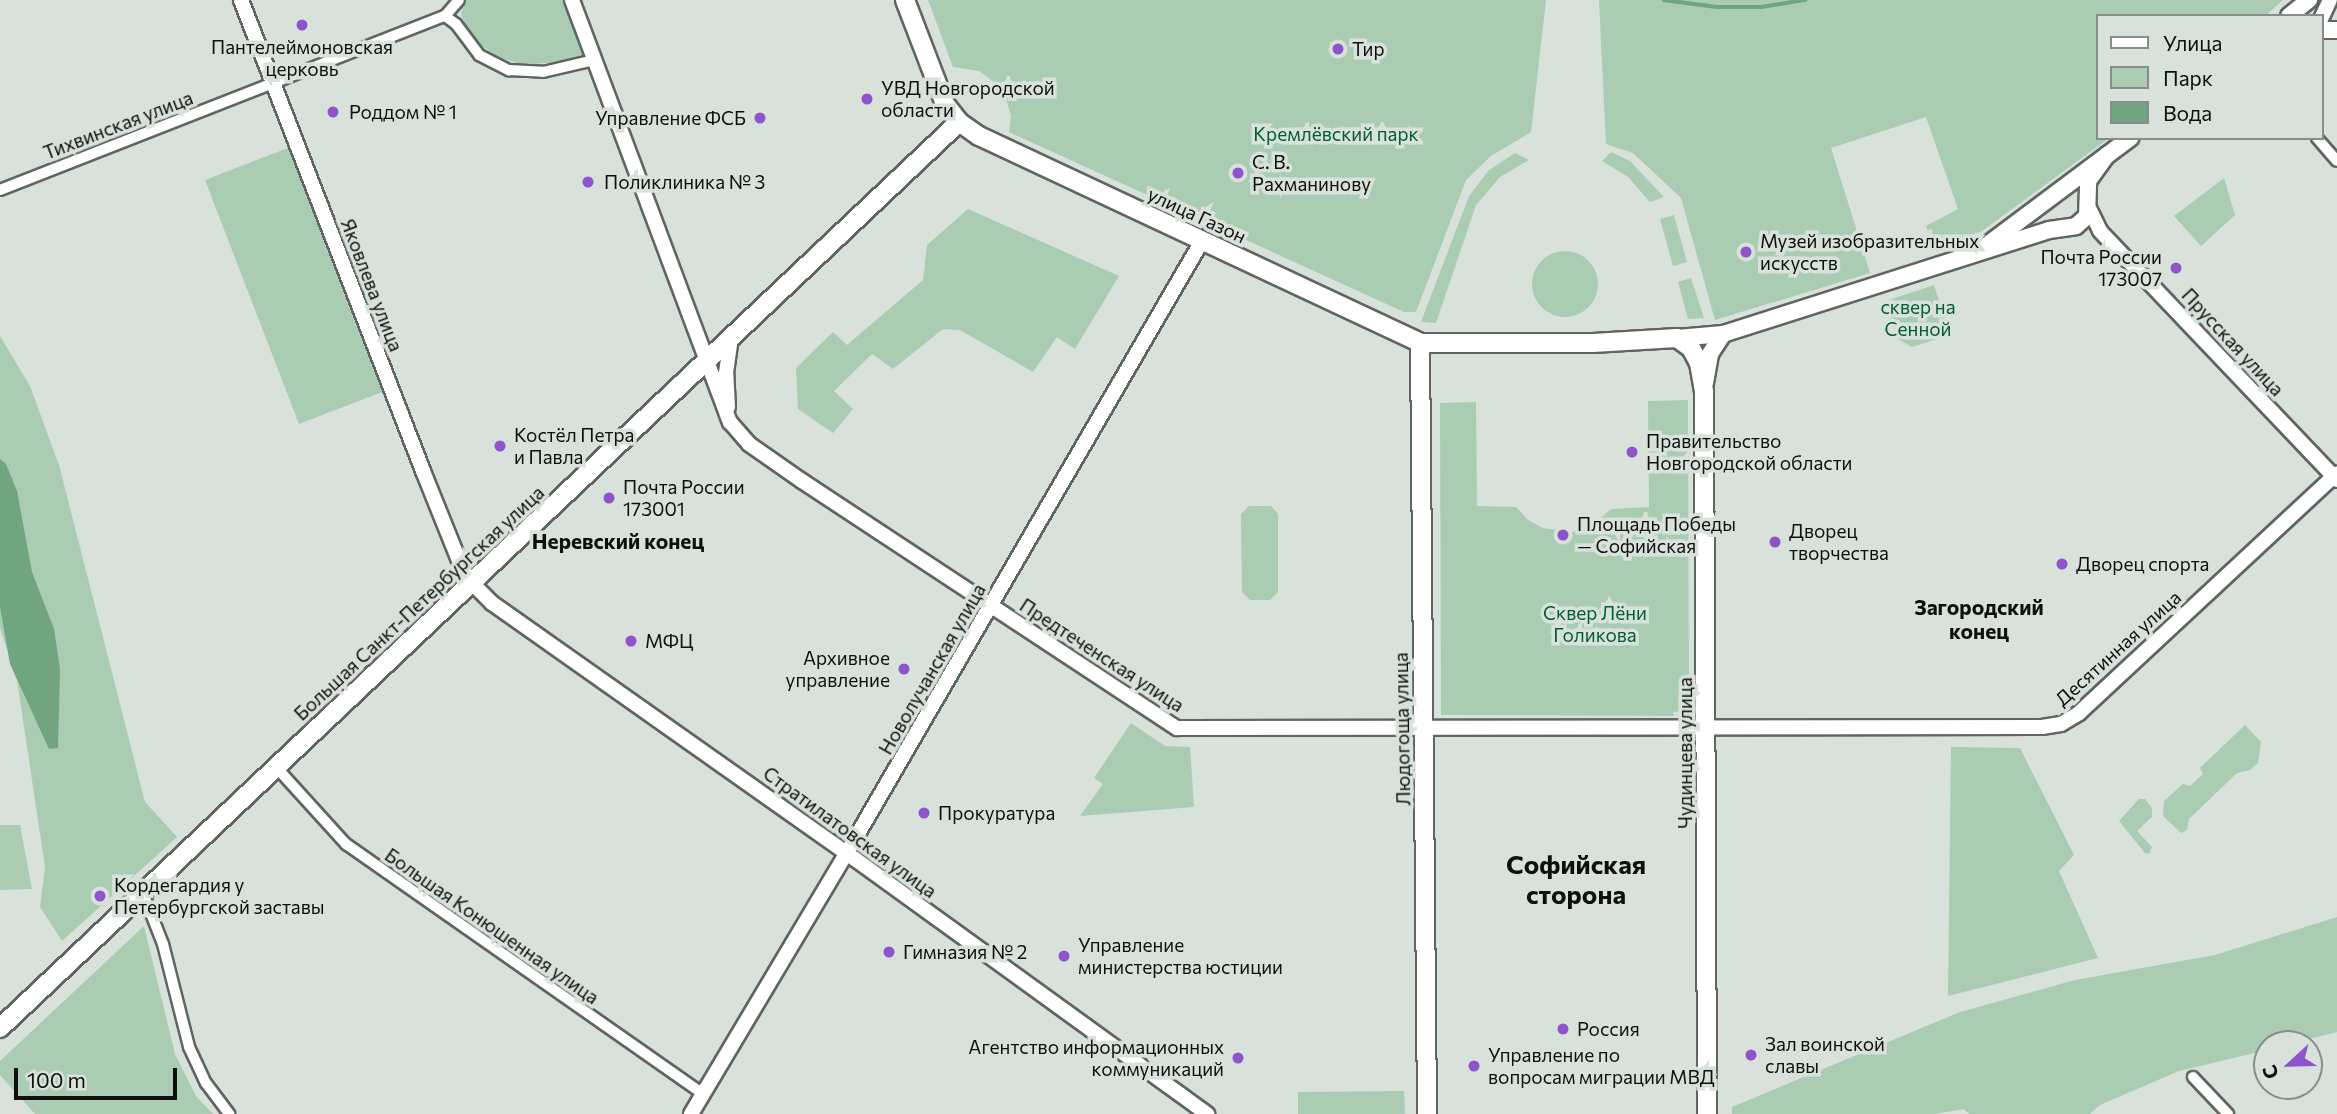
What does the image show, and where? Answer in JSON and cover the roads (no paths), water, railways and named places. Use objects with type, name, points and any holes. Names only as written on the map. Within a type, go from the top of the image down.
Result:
[{"type":"main road","points":[[905,0],[940,93],[960,122]]},
{"type":"main road","points":[[2292,14],[2309,0]]},
{"type":"main road","name":"улица Газон","points":[[960,122],[979,136],[1420,343]]},
{"type":"main road","name":"Большая Санкт-Петербургская улица","points":[[0,1028],[960,122]]},
{"type":"main road","points":[[1969,254],[2127,140]]},
{"type":"main road","points":[[1420,343],[1622,342],[1723,334],[1969,254],[2049,230],[2072,227],[2087,216],[2088,181],[2107,155]]},
{"type":"main road","points":[[2072,227],[2054,222],[2049,216],[2049,200],[2057,191],[2076,189],[2088,204]]},
{"type":"main road","name":"Чудинцева улица","points":[[1707,1114],[1704,391],[1710,354],[1723,334]]},
{"type":"main road","name":"Чудинцева улица","points":[[1677,338],[1694,354],[1704,391]]},
{"type":"main road","name":"Людогоща улица","points":[[1420,343],[1427,1114]]},
{"type":"street","name":"Яковлева улица","points":[[241,0],[462,568],[471,582]]},
{"type":"street","name":"Тихвинская улица","points":[[0,190],[445,16],[458,0]]},
{"type":"street","name":"Предтеченская улица","points":[[572,0],[730,422],[759,452],[1177,728],[1706,726]]},
{"type":"street","points":[[445,16],[456,24],[479,55],[509,70],[543,72],[594,60]]},
{"type":"street","points":[[2318,140],[2337,160]]},
{"type":"street","name":"Прусская улица","points":[[2088,204],[2100,232],[2336,476]]},
{"type":"street","points":[[2072,227],[2100,232]]},
{"type":"street","name":"Новолучанская улица","points":[[691,1114],[847,853],[1202,241]]},
{"type":"street","points":[[730,422],[726,373],[731,339]]},
{"type":"street","name":"Десятинная улица","points":[[1706,726],[2042,727],[2061,724],[2079,713],[2336,476]]},
{"type":"street","name":"Стратилатовская улица","points":[[471,582],[492,603],[847,853],[1207,1114]]},
{"type":"street","name":"Большая Конюшенная улица","points":[[277,768],[346,844],[703,1094]]},
{"type":"street","points":[[143,893],[163,944],[189,1047],[206,1083],[229,1114]]},
{"type":"street","points":[[2193,1077],[2228,1114]]},
{"type":"water","points":[[0,459],[6,464],[17,491],[32,572],[54,629],[60,669],[58,748],[49,749],[10,664],[0,607]]},
{"type":"waterway","points":[[1664,0],[1717,7],[1761,7],[1805,0]]},
{"type":"place","name":"Пантелеймоновская церковь","points":[[302,25]]},
{"type":"place","name":"Тир","points":[[1338,49]]},
{"type":"place","name":"УВД Новгородской области","points":[[867,99]]},
{"type":"place","name":"Роддом № 1","points":[[333,112]]},
{"type":"place","name":"Управление ФСБ","points":[[760,118]]},
{"type":"place","name":"С. В. Рахманинову","points":[[1238,173]]},
{"type":"place","name":"Поликлиника № 3","points":[[588,182]]},
{"type":"place","name":"Музей изобразительных искусств","points":[[1746,252]]},
{"type":"place","name":"Почта России 173007","points":[[2176,268]]},
{"type":"place","name":"Костёл Петра и Павла","points":[[500,446]]},
{"type":"place","name":"Правительство Новгородской области","points":[[1632,452]]},
{"type":"place","name":"Почта России 173001","points":[[609,498]]},
{"type":"place","name":"Площадь Победы — Софийская","points":[[1563,535]]},
{"type":"place","name":"Дворец творчества","points":[[1775,542]]},
{"type":"place","name":"Дворец спорта","points":[[2062,564]]},
{"type":"place","name":"МФЦ","points":[[631,641]]},
{"type":"place","name":"Архивное управление","points":[[904,669]]},
{"type":"place","name":"Прокуратура","points":[[924,813]]},
{"type":"place","name":"Кордегардия у Петербургской заставы","points":[[100,896]]},
{"type":"place","name":"Гимназия № 2","points":[[889,952]]},
{"type":"place","name":"Управление министерства юстиции","points":[[1064,956]]},
{"type":"place","name":"Россия","points":[[1563,1029]]},
{"type":"place","name":"Зал воинской славы","points":[[1751,1055]]},
{"type":"place","name":"Агентство информационных коммуникаций","points":[[1238,1058]]},
{"type":"place","name":"Управление по вопросам миграции МВД","points":[[1474,1066]]},
{"type":"district","name":"Неревский конец","points":[[618,541]]},
{"type":"district","name":"Загородский конец","points":[[1979,619]]},
{"type":"district","name":"Софийская сторона","points":[[1576,879]]},
{"type":"park label","name":"Кремлёвский парк","points":[[1336,134]]},
{"type":"park label","name":"сквер на Сенной","points":[[1918,318]]},
{"type":"park label","name":"Сквер Лёни Голикова","points":[[1595,624]]}]
